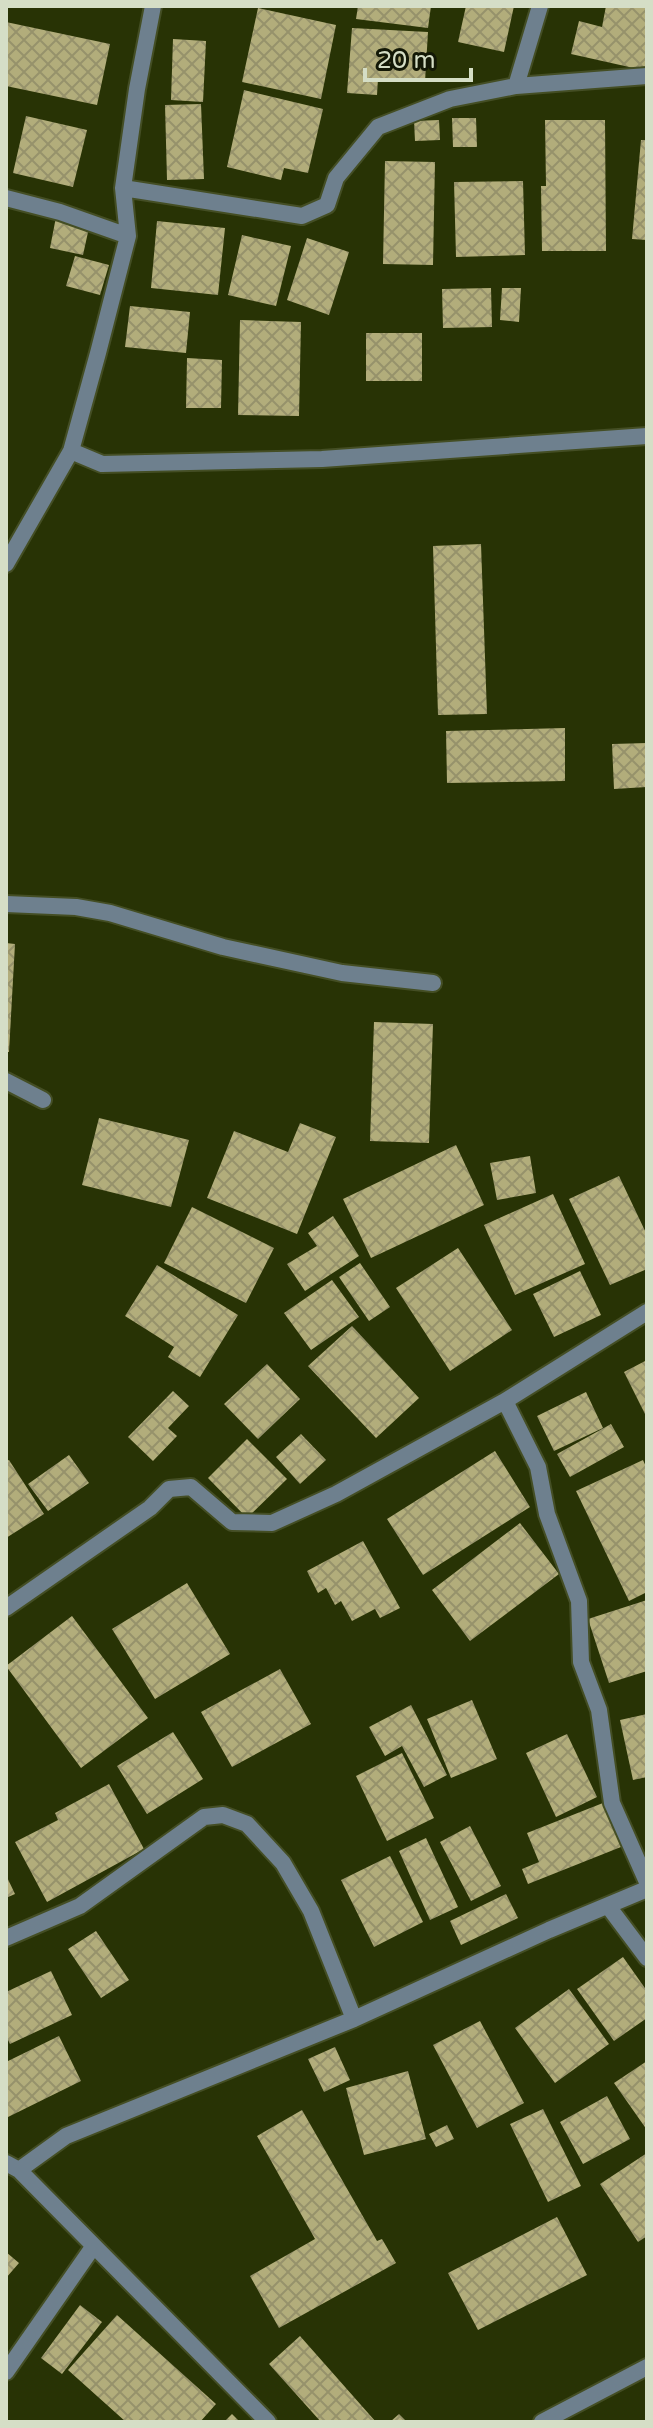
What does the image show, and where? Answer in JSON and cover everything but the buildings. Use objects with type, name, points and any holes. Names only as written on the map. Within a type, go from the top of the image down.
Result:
[{"type":"street","points":[[6,564],[71,451],[128,236],[123,188],[153,6]]},
{"type":"street","points":[[516,86],[540,6]]},
{"type":"street","points":[[123,188],[302,216],[327,205],[336,178],[378,127],[450,99],[516,86],[647,76]]},
{"type":"street","points":[[6,198],[60,212],[128,236]]},
{"type":"street","points":[[71,451],[102,464],[322,459],[647,436]]},
{"type":"street","points":[[6,904],[76,907],[110,913],[223,947],[342,973],[433,983]]},
{"type":"street","points":[[6,1081],[43,1100]]},
{"type":"street","points":[[6,1608],[150,1508],[169,1489],[191,1487],[232,1522],[272,1523],[336,1494],[505,1401],[647,1312]]},
{"type":"street","points":[[505,1401],[538,1467],[547,1514],[579,1601],[581,1662],[599,1710],[612,1803],[647,1882]]},
{"type":"street","points":[[6,1938],[80,1906],[204,1817],[223,1815],[247,1824],[283,1863],[311,1911],[354,2019]]},
{"type":"street","points":[[268,2422],[13,2167],[66,2136],[354,2019],[647,1889]]},
{"type":"street","points":[[608,1906],[647,1958]]},
{"type":"street","points":[[6,2372],[93,2247]]},
{"type":"street","points":[[542,2422],[647,2367]]}]
